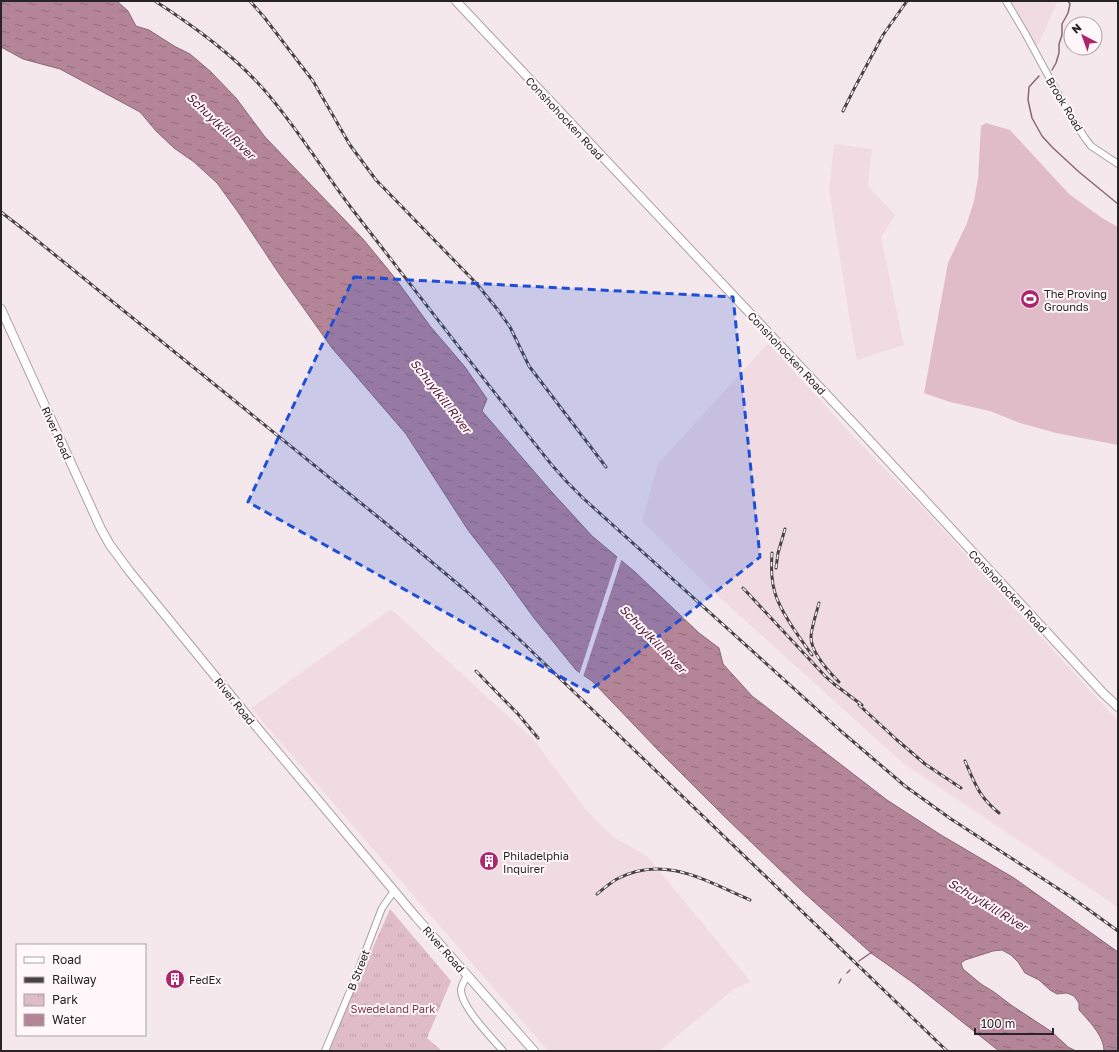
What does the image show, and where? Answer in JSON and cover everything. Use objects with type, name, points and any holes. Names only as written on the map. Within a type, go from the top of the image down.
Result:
[{"type":"main road","name":"Conshohocken Road","points":[[456,1],[845,414],[1103,693],[1118,707]]},
{"type":"main road","name":"River Road","points":[[1,309],[103,533],[116,554],[159,609],[268,741],[394,890],[534,1051]]},
{"type":"street","name":"Brook Road","points":[[1006,1],[1068,112],[1085,138],[1091,146],[1118,164]]},
{"type":"street","name":"B Street","points":[[325,1051],[353,984],[382,908],[394,890]]},
{"type":"street","points":[[468,975],[462,984],[461,991],[465,1003],[503,1051]]},
{"type":"highlighted area","points":[[354,277],[733,297],[760,557],[588,692],[248,502]]},
{"type":"shaded area","points":[[1006,1],[1058,1],[1039,43],[1033,48]]},
{"type":"shaded area","points":[[834,144],[872,149],[868,186],[895,215],[881,237],[904,345],[857,360],[829,190]]},
{"type":"shaded area","points":[[768,343],[854,437],[923,508],[1118,721],[1118,908],[904,764],[718,596],[642,521],[658,464]]},
{"type":"shaded area","points":[[391,609],[533,739],[589,813],[615,838],[647,856],[751,982],[734,989],[659,1051],[548,1051],[251,708]]},
{"type":"green space","name":"The Proving Grounds","points":[[986,123],[1010,130],[1069,194],[1102,218],[1118,227],[1118,445],[1056,433],[1020,423],[990,411],[950,402],[924,393],[948,263],[967,223],[974,201],[978,178],[981,126]]},
{"type":"green space","name":"Swedeland Park","points":[[390,909],[451,981],[427,1038],[442,1051],[329,1051],[347,1006]]},
{"type":"water","name":"Schuylkill River","points":[[1,1],[117,1],[128,11],[136,26],[149,30],[190,54],[210,71],[236,98],[265,137],[363,239],[395,278],[430,326],[465,367],[487,399],[482,411],[550,490],[592,536],[635,572],[699,633],[719,648],[723,664],[752,696],[887,800],[941,835],[1014,878],[1118,952],[1118,1051],[1104,1051],[1099,1034],[1079,1010],[1079,1003],[1074,996],[1067,993],[1057,994],[1050,990],[1039,980],[1025,973],[1018,962],[1011,955],[1002,950],[993,951],[965,960],[961,963],[963,969],[981,984],[1052,1032],[1068,1047],[1076,1051],[999,1051],[912,982],[871,953],[802,891],[659,751],[592,681],[576,670],[534,618],[468,530],[406,434],[332,348],[217,183],[194,162],[174,148],[156,131],[140,112],[60,69],[23,59],[1,47]]},
{"type":"pier","points":[[618,555],[622,558],[583,677],[579,675]]},
{"type":"waterway","points":[[1052,70],[1059,53],[1062,24],[1068,13],[1070,4],[1068,1]]},
{"type":"waterway","points":[[1039,76],[1029,87],[1028,100],[1032,118],[1042,136],[1079,172],[1118,204]]},
{"type":"waterway","points":[[859,961],[872,952]]},
{"type":"waterway","points":[[847,973],[850,970]]},
{"type":"waterway","points":[[839,983],[841,979]]},
{"type":"railway","points":[[155,1],[185,21],[228,54],[266,92],[289,121],[341,195],[476,369],[551,464],[584,499],[842,732],[905,786],[951,819],[1071,897],[1118,931]]},
{"type":"railway","points":[[250,1],[313,81],[350,145],[376,180],[476,283],[498,310],[510,327],[529,366],[606,467]]},
{"type":"railway","points":[[843,111],[883,35],[907,1]]},
{"type":"railway","points":[[1,212],[383,521],[465,590],[519,639],[947,1051]]},
{"type":"railway","points":[[776,568],[778,553],[785,529]]},
{"type":"railway","points":[[772,553],[772,578],[778,601],[791,625],[812,655]]},
{"type":"railway","points":[[743,588],[825,676],[862,705]]},
{"type":"railway","points":[[819,603],[812,629],[812,643],[821,661],[839,682]]},
{"type":"railway","points":[[476,671],[518,714],[538,738]]},
{"type":"railway","points":[[859,705],[925,764],[961,788]]},
{"type":"railway","points":[[965,761],[982,796],[999,813]]},
{"type":"railway","points":[[597,894],[617,879],[634,872],[651,869],[685,873],[701,878],[750,900]]},
{"type":"place","name":"The Proving Grounds","points":[[1030,299]]},
{"type":"place","name":"Philadelphia Inquirer","points":[[489,861]]},
{"type":"place","name":"FedEx","points":[[175,979]]}]
